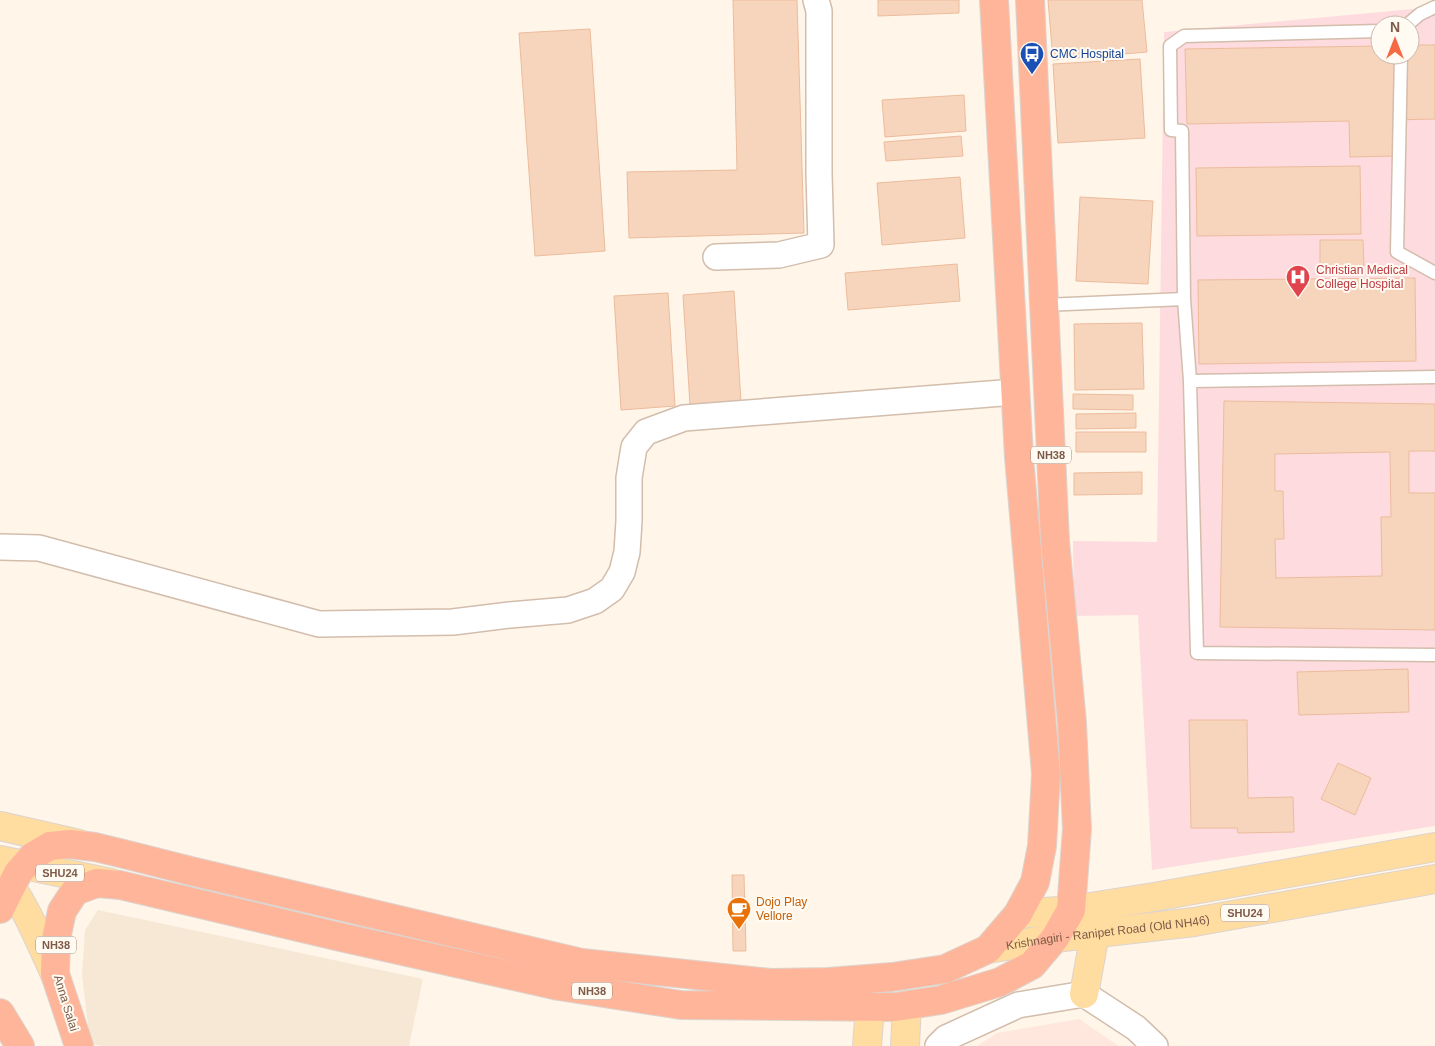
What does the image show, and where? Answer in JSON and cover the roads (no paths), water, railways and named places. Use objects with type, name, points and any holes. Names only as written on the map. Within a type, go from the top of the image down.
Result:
[{"type":"highway","name":"NH38","points":[[7,878],[33,856],[50,846],[70,844],[95,847],[582,964],[771,983],[828,982],[892,977],[945,968],[988,949],[1018,914],[1035,882],[1042,846],[1046,774],[1019,457],[994,0]]},
{"type":"highway","name":"NH38","points":[[120,885],[559,986],[681,1005],[895,1007],[941,1000],[1000,982],[1032,965],[1055,938],[1071,910],[1077,829],[1072,723],[1055,541],[1030,0]]},
{"type":"highway","name":"Anna Salai","points":[[79,1046],[55,974],[56,939],[62,911],[75,891],[97,883],[120,885]]},
{"type":"highway","points":[[0,1013],[20,1046]]},
{"type":"main road","points":[[0,826],[95,847]]},
{"type":"main road","points":[[1018,914],[1107,905],[1435,847]]},
{"type":"main road","points":[[7,878],[35,930],[55,974]]},
{"type":"main road","name":"SHU24","points":[[7,878],[120,885]]},
{"type":"main road","name":"Krishnagiri - Ranipet Road (Old NH46)","points":[[988,949],[1055,938],[1194,922],[1435,879]]},
{"type":"main road","points":[[1084,994],[1095,933],[1107,905]]},
{"type":"main road","points":[[905,1046],[907,1005]]},
{"type":"main road","points":[[867,1046],[870,1007]]},
{"type":"street","points":[[716,257],[779,255],[821,246],[818,173],[819,11],[816,0]]},
{"type":"street","points":[[0,547],[39,548],[319,624],[453,622],[568,610],[595,601],[612,589],[622,572],[629,521],[629,478],[634,447],[646,432],[684,418],[1015,392]]},
{"type":"street","points":[[938,1046],[946,1038],[1018,1005],[1084,994],[1136,1028],[1155,1046]]},
{"type":"lane","points":[[1419,15],[1435,7]]},
{"type":"lane","points":[[1370,31],[1184,36],[1170,46],[1171,130],[1182,131],[1184,299],[1190,381],[1196,653],[1435,655]]},
{"type":"lane","points":[[1401,65],[1397,252],[1435,273]]},
{"type":"lane","points":[[1044,305],[1184,299]]},
{"type":"lane","points":[[1190,381],[1435,377]]},
{"type":"place","name":"CMC Hospital","points":[[1032,75]]},
{"type":"place","name":"Christian Medical College Hospital","points":[[1298,298]]},
{"type":"place","name":"Dojo Play Vellore","points":[[739,930]]}]
